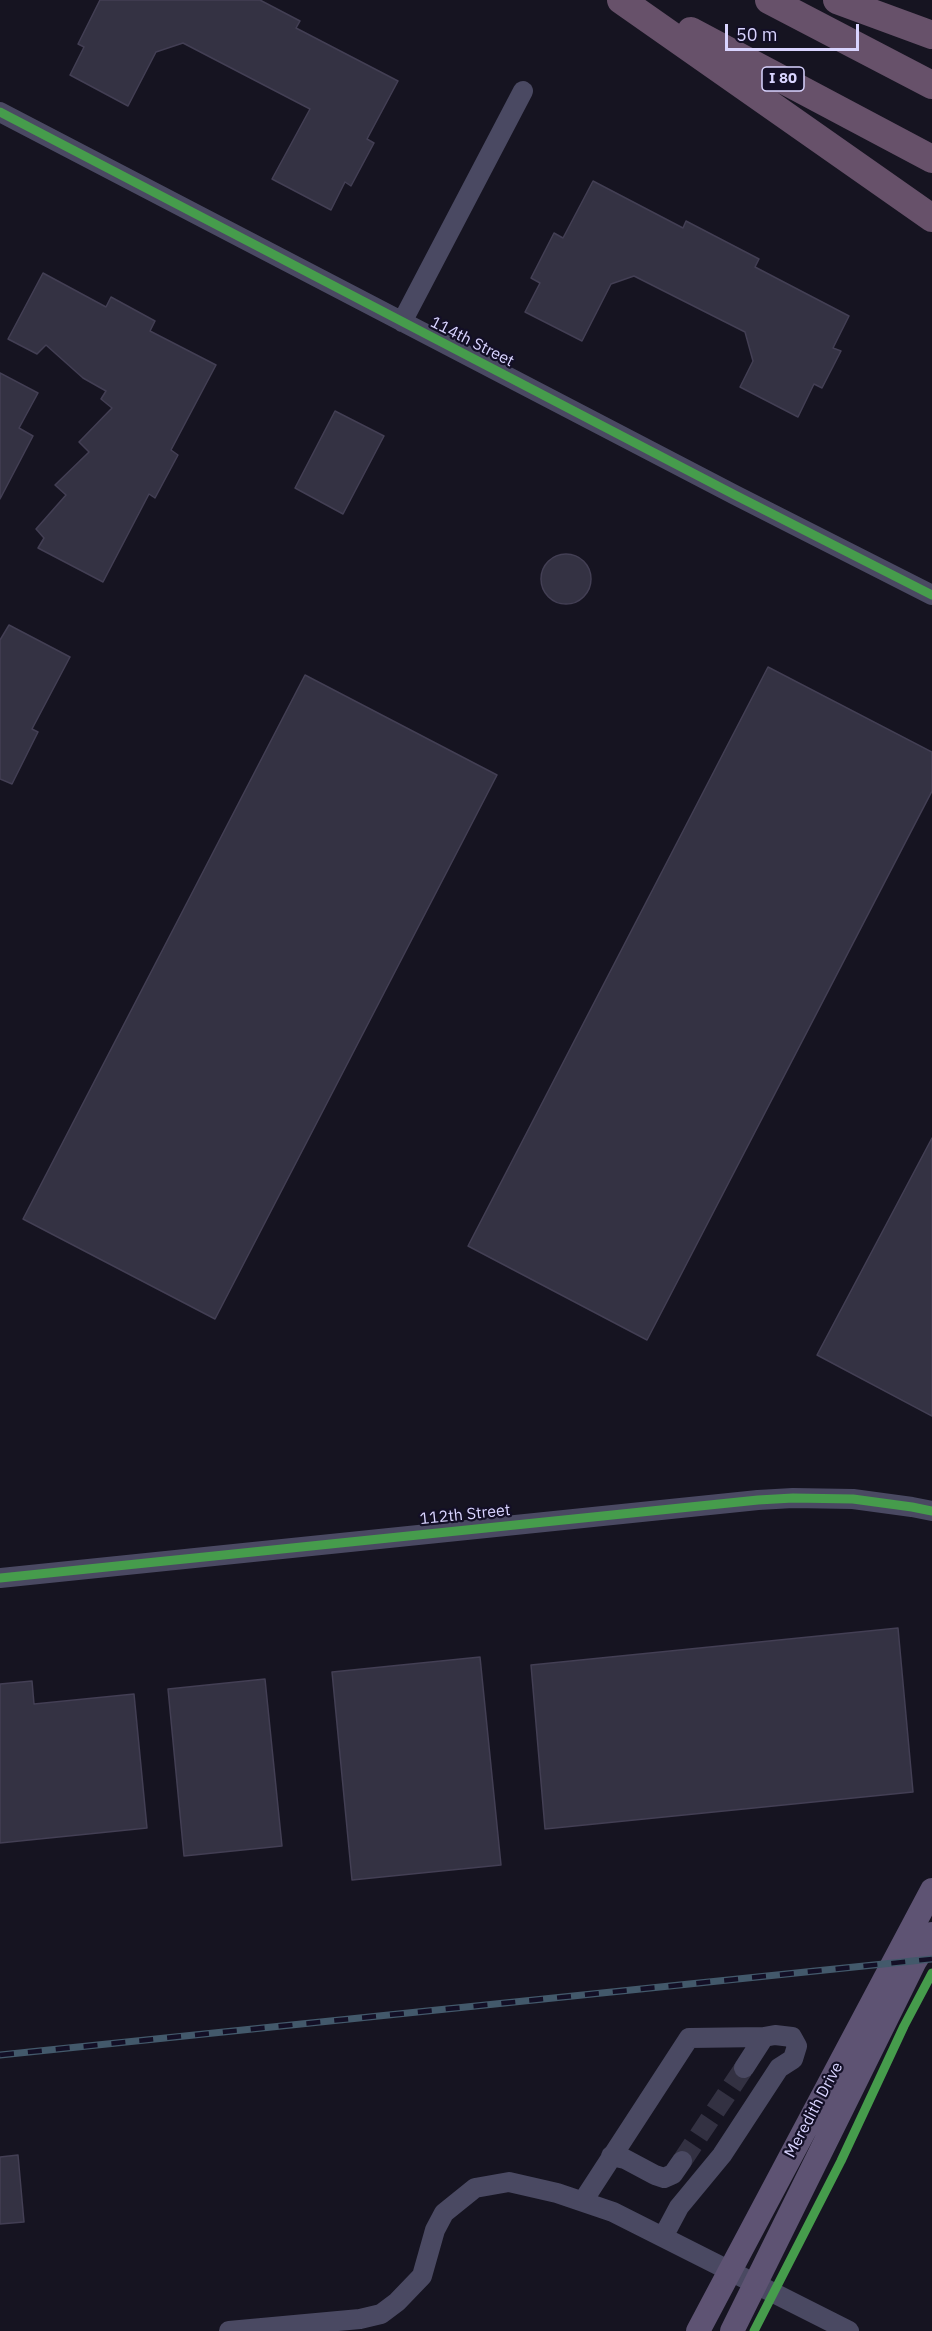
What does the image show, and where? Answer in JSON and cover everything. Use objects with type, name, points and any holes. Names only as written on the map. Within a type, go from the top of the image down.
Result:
[{"type":"highway","points":[[621,0],[932,218]]},
{"type":"highway","name":"I 80","points":[[634,0],[932,159]]},
{"type":"highway","points":[[770,0],[932,85]]},
{"type":"highway","points":[[837,0],[932,35]]},
{"type":"main road","name":"Meredith Drive","points":[[698,2331],[932,1890]]},
{"type":"main road","name":"Meredith Drive","points":[[732,2331],[915,1961],[932,1934]]},
{"type":"street","points":[[402,322],[523,91]]},
{"type":"street","name":"114th Street","points":[[0,112],[735,495],[932,595]]},
{"type":"street","name":"112th Street","points":[[0,1578],[758,1500],[853,1499],[932,1511]]},
{"type":"street","points":[[584,2201],[689,2038],[775,2035],[792,2037],[797,2046],[793,2059],[779,2068],[722,2155],[679,2208],[663,2237]]},
{"type":"street","points":[[744,2068],[764,2037]]},
{"type":"street","points":[[611,2156],[625,2159],[664,2178],[673,2174],[682,2161]]},
{"type":"street","points":[[229,2331],[364,2325],[397,2302],[422,2276],[435,2230],[444,2213],[475,2188],[509,2182],[584,2201],[613,2212],[849,2331]]},
{"type":"building","points":[[100,0],[260,0],[300,21],[296,28],[398,81],[367,139],[374,143],[351,186],[345,182],[331,210],[272,179],[310,109],[183,43],[156,52],[128,106],[70,75],[84,47],[78,44]]},
{"type":"building","points":[[593,181],[683,228],[686,221],[759,259],[755,267],[849,316],[833,348],[841,351],[822,388],[814,384],[798,417],[740,387],[753,361],[745,332],[634,276],[611,284],[582,341],[525,312],[540,283],[531,278],[554,233],[563,238]]},
{"type":"building","points":[[43,273],[106,307],[111,297],[155,321],[150,331],[216,365],[171,450],[178,455],[155,498],[149,494],[103,582],[38,548],[44,538],[36,529],[66,495],[55,485],[89,452],[79,442],[112,408],[101,399],[106,391],[83,378],[46,345],[37,354],[8,339]]},
{"type":"building","points":[[0,373],[38,393],[19,428],[33,436],[0,499]]},
{"type":"building","points":[[335,411],[384,436],[343,514],[295,488]]},
{"type":"building","points":[[566,554],[584,561],[591,579],[584,597],[566,604],[548,597],[541,579],[548,561]]},
{"type":"building","points":[[9,625],[70,657],[32,729],[38,732],[12,784],[0,779],[0,640]]},
{"type":"building","points":[[768,667],[932,752],[932,791],[647,1340],[468,1246]]},
{"type":"building","points":[[305,675],[497,775],[215,1319],[23,1219]]},
{"type":"building","points":[[932,1138],[932,1416],[817,1355]]},
{"type":"building","points":[[898,1628],[913,1792],[545,1829],[531,1665]]},
{"type":"building","points":[[480,1657],[501,1865],[352,1880],[332,1672]]},
{"type":"building","points":[[265,1679],[282,1846],[184,1856],[168,1689]]},
{"type":"building","points":[[32,1681],[34,1704],[134,1694],[147,1828],[0,1843],[0,1684]]},
{"type":"building","points":[[18,2155],[24,2222],[0,2224],[0,2157]]},
{"type":"tunnel","points":[[682,2161],[744,2068]]},
{"type":"railway","points":[[0,2055],[932,1959]]},
{"type":"cycle path","points":[[0,112],[735,495],[932,595]]},
{"type":"cycle path","points":[[0,1578],[758,1500],[853,1499],[932,1511]]},
{"type":"cycle path","points":[[754,2331],[841,2161],[904,2026],[932,1973]]}]
